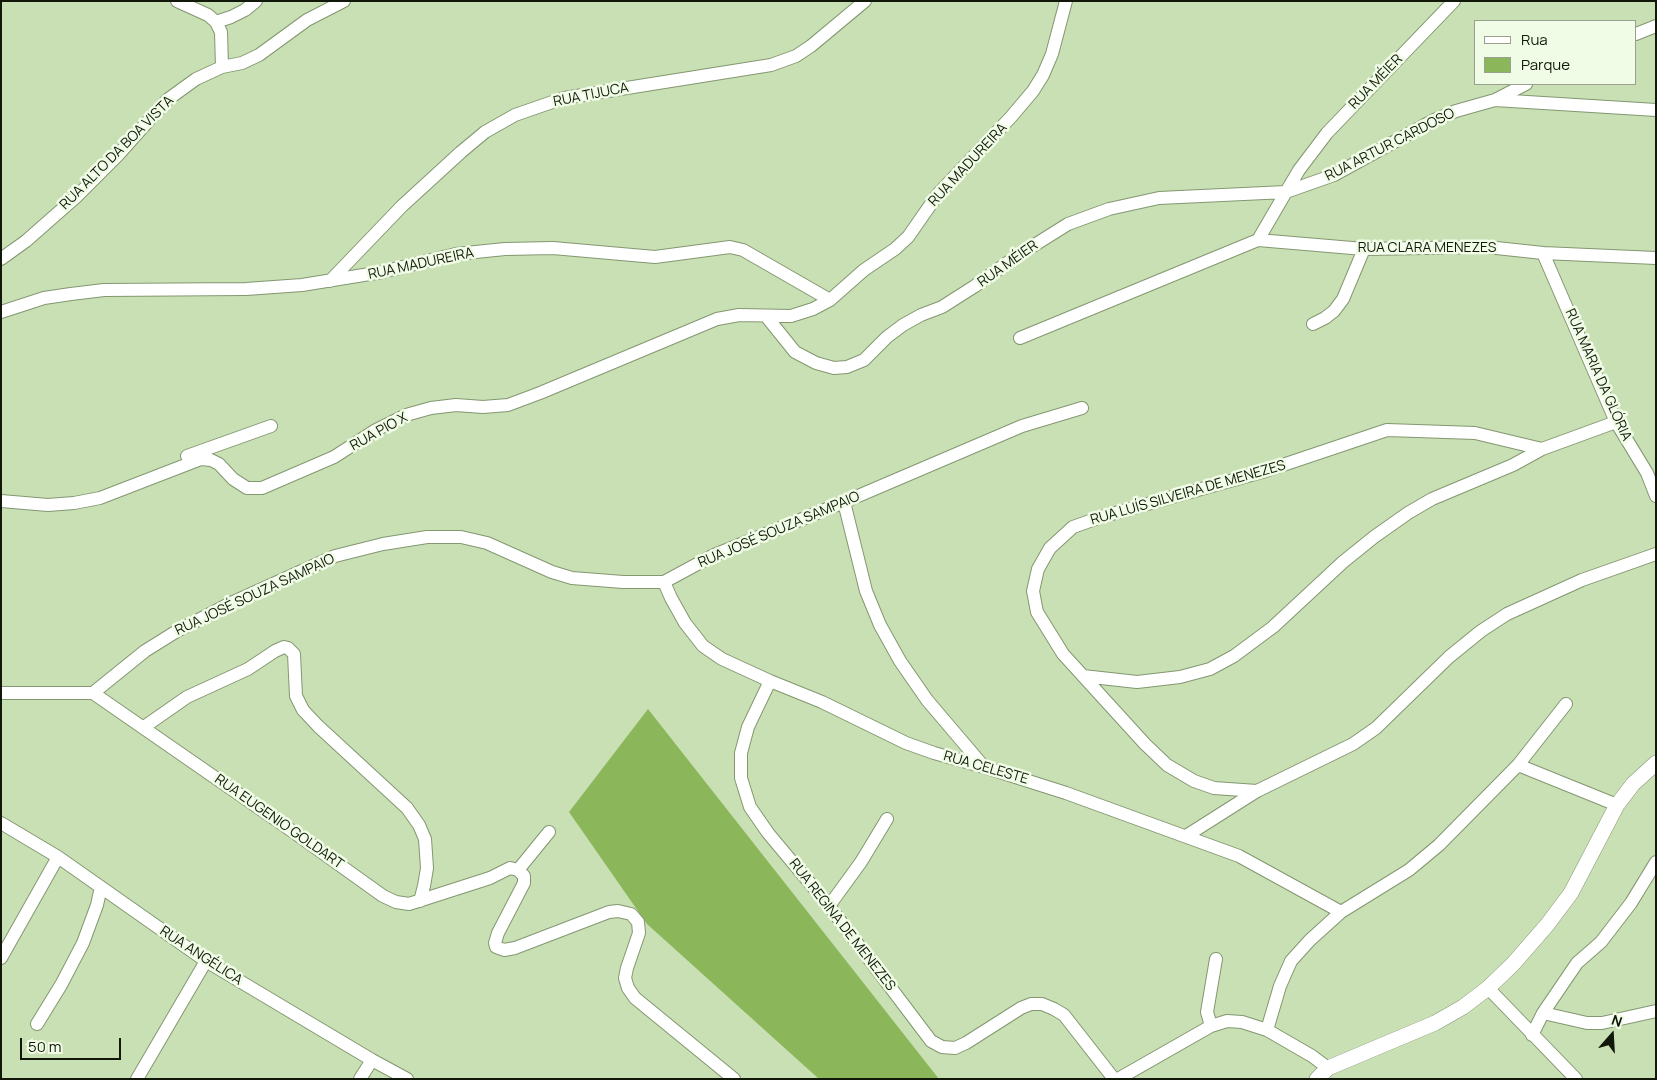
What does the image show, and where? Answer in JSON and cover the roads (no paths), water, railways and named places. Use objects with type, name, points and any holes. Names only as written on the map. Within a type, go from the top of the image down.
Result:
[{"type":"street","points":[[177,1],[208,15],[216,22],[221,32],[222,67]]},
{"type":"street","points":[[216,22],[245,10],[256,1]]},
{"type":"street","name":"RUA ALTO DA BOA VISTA","points":[[1,259],[26,242],[76,197],[118,155],[167,100],[196,79],[222,67],[242,63],[258,55],[307,20],[344,1]]},
{"type":"street","name":"RUA TIJUCA","points":[[330,282],[402,206],[461,152],[485,132],[515,115],[564,98],[771,65],[796,56],[812,46],[865,1]]},
{"type":"street","name":"RUA MADUREIRA","points":[[766,316],[791,316],[814,309],[830,300],[864,270],[895,250],[908,237],[938,194],[1033,91],[1043,76],[1052,54],[1066,1]]},
{"type":"street","name":"RUA MÉIER","points":[[1258,240],[1299,170],[1327,133],[1454,1]]},
{"type":"street","points":[[1637,34],[1656,26]]},
{"type":"street","name":"RUA ARTUR CARDOSO","points":[[1286,192],[1334,175],[1434,120],[1495,100],[1524,85]]},
{"type":"street","name":"RUA ARTUR CARDOSO","points":[[1495,100],[1656,110]]},
{"type":"street","name":"RUA MÉIER","points":[[766,316],[795,352],[816,364],[834,368],[847,367],[864,360],[887,337],[903,325],[921,315],[942,307],[1068,224],[1109,209],[1159,198],[1286,192]]},
{"type":"street","points":[[1020,338],[1258,240]]},
{"type":"street","name":"RUA CLARA MENEZES","points":[[1258,240],[1364,249],[1457,246],[1543,253],[1656,258]]},
{"type":"street","name":"RUA MADUREIRA","points":[[1,312],[44,298],[104,290],[246,289],[330,282],[382,272],[456,254],[505,249],[553,248],[655,257],[730,247],[750,254],[830,300]]},
{"type":"street","points":[[1313,324],[1334,311],[1343,298],[1364,249]]},
{"type":"street","name":"RUA MARIA DA GLÓRIA","points":[[1543,253],[1616,422],[1647,473],[1656,496]]},
{"type":"street","name":"RUA PIO X","points":[[1,501],[48,505],[100,498],[201,459],[211,460],[219,464],[240,485],[247,488],[262,488],[334,457],[376,430],[406,415],[431,408],[456,405],[483,407],[508,404],[540,393],[717,319],[739,315],[766,316]]},
{"type":"street","name":"RUA JOSÉ SOUZA SAMPAIO","points":[[93,693],[145,651],[177,631],[229,604],[335,556],[427,536],[461,537],[487,543],[552,572],[572,578],[623,582],[664,582],[714,555],[1022,426],[1082,408]]},
{"type":"street","points":[[1083,676],[1137,682],[1180,677],[1210,668],[1234,656],[1273,627],[1343,562],[1408,513],[1432,499],[1513,465],[1542,449],[1616,422]]},
{"type":"street","points":[[171,472],[182,459],[271,426]]},
{"type":"street","name":"RUA LUÍS SILVEIRA DE MENEZES","points":[[1256,791],[1214,788],[1194,781],[1167,765],[1145,744],[1062,654],[1037,612],[1034,591],[1038,569],[1050,548],[1073,527],[1101,517],[1262,472],[1387,430],[1475,433],[1542,449]]},
{"type":"street","points":[[844,502],[866,591],[880,625],[900,661],[927,700],[984,766]]},
{"type":"street","points":[[1186,836],[1256,791],[1353,744],[1376,728],[1449,657],[1481,631],[1507,614],[1582,580],[1656,554]]},
{"type":"street","name":"RUA CELESTE","points":[[664,582],[684,623],[703,646],[722,659],[822,702],[906,743],[1066,793],[1239,856],[1341,912]]},
{"type":"street","points":[[144,727],[187,697],[248,669],[275,651],[284,647],[288,648],[294,654],[296,696],[303,710],[407,808],[419,826],[425,839],[426,868],[420,901]]},
{"type":"street","name":"RUA REGINA DE MENEZES","points":[[770,681],[748,727],[741,752],[741,778],[750,807],[768,833],[829,906],[931,1040],[942,1046],[955,1048],[1021,1008],[1031,1004],[1042,1004],[1054,1008],[1064,1015],[1116,1079]]},
{"type":"street","points":[[1,692],[93,693]]},
{"type":"street","name":"RUA EUGENIO GOLDART","points":[[93,693],[383,896],[396,902],[409,904],[490,878],[510,868],[518,870]]},
{"type":"street","points":[[1267,1030],[1280,986],[1291,961],[1310,940],[1341,912],[1409,870],[1439,845],[1518,765],[1566,704]]},
{"type":"street","points":[[1317,1079],[1328,1068],[1435,1022],[1463,1007],[1488,988],[1536,938],[1571,893],[1617,805],[1633,784],[1656,763]]},
{"type":"street","points":[[1518,765],[1617,805]]},
{"type":"street","points":[[829,906],[861,862],[887,819]]},
{"type":"street","name":"RUA ANGÉLICA","points":[[1,823],[58,857],[206,961],[407,1079]]},
{"type":"street","points":[[549,832],[518,870],[524,876],[524,883],[498,933],[496,947],[504,950],[515,948],[609,912],[618,911],[631,914],[638,922],[639,934],[627,968],[625,978],[628,988],[635,998],[734,1079]]},
{"type":"street","points":[[1,958],[58,857]]},
{"type":"street","points":[[1532,1035],[1543,1013],[1577,963],[1601,942],[1631,903],[1656,862]]},
{"type":"street","points":[[37,1024],[61,985],[83,943],[97,906],[101,888]]},
{"type":"street","points":[[1211,1026],[1207,1012],[1216,959]]},
{"type":"street","points":[[137,1079],[206,961]]},
{"type":"street","points":[[1488,988],[1576,1079]]},
{"type":"street","points":[[1543,1013],[1587,1023],[1602,1023],[1656,1011]]},
{"type":"street","points":[[1116,1079],[1211,1026],[1227,1021],[1242,1022],[1267,1030],[1312,1056],[1328,1068]]},
{"type":"street","points":[[360,1079],[372,1060]]}]
